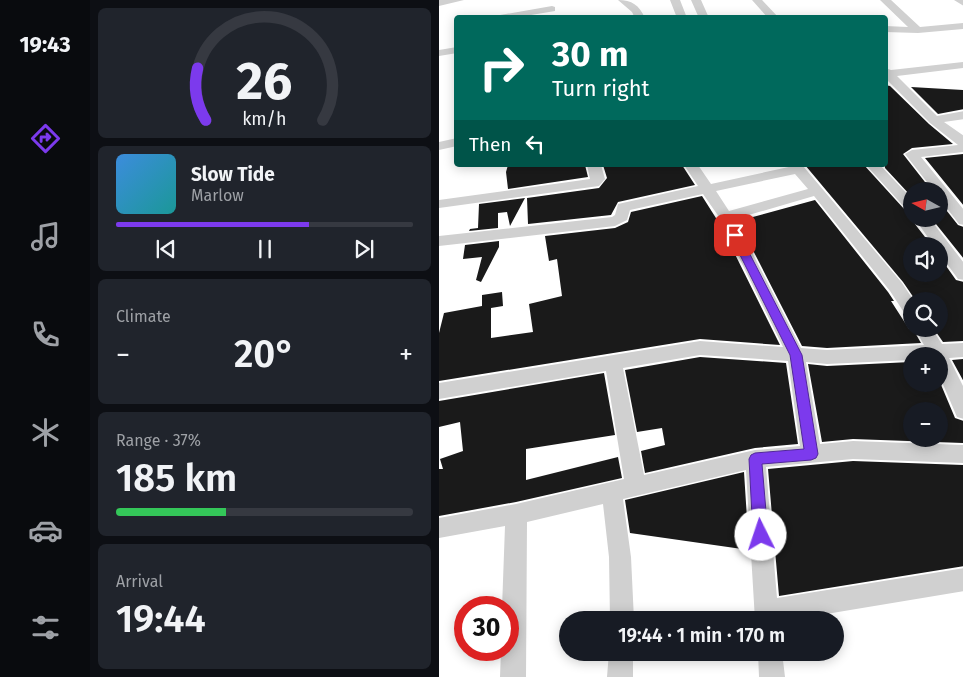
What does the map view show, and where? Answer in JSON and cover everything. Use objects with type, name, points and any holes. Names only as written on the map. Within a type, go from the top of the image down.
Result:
[{"type":"street","points":[[439,3],[459,0]]},
{"type":"street","points":[[623,0],[636,10],[638,15]]},
{"type":"street","points":[[675,0],[681,15]]},
{"type":"street","points":[[696,0],[703,15]]},
{"type":"street","points":[[757,0],[771,15]]},
{"type":"street","points":[[885,0],[917,30]]},
{"type":"street","points":[[959,0],[963,3]]},
{"type":"street","points":[[519,15],[553,9]]},
{"type":"street","points":[[888,29],[917,30],[963,26]]},
{"type":"street","points":[[439,53],[454,50]]},
{"type":"street","points":[[888,73],[963,65]]},
{"type":"street","points":[[888,74],[934,120],[963,143]]},
{"type":"street","points":[[934,120],[963,115]]},
{"type":"street","points":[[439,146],[454,143]]},
{"type":"street","points":[[963,148],[912,154],[957,202],[963,220]]},
{"type":"street","points":[[439,204],[594,183],[598,179],[595,167]]},
{"type":"street","points":[[692,167],[726,218],[796,355],[811,454]]},
{"type":"street","points":[[875,167],[903,197]]},
{"type":"street","points":[[439,241],[615,221],[622,217],[623,207],[705,188],[751,171],[798,169],[903,298]]},
{"type":"street","points":[[726,218],[817,191]]},
{"type":"street","points":[[929,228],[963,275]]},
{"type":"street","points":[[439,391],[700,348],[827,357],[903,354]]},
{"type":"street","points":[[948,351],[963,350]]},
{"type":"street","points":[[613,361],[636,486]]},
{"type":"street","points":[[948,376],[963,411]]},
{"type":"street","points":[[439,528],[516,514],[755,459],[853,450],[963,454]]},
{"type":"street","points":[[755,459],[766,611]]},
{"type":"street","points":[[612,492],[621,558],[622,611]]},
{"type":"street","points":[[513,677],[516,514]]},
{"type":"street","points":[[793,611],[963,579]]},
{"type":"street","points":[[620,677],[621,661]]},
{"type":"street","points":[[771,661],[772,677]]},
{"type":"building","points":[[888,86],[953,144],[912,148],[903,154],[925,182],[903,182],[903,187],[885,168],[888,167]]},
{"type":"building","points":[[911,87],[964,90],[964,109],[938,114]]},
{"type":"building","points":[[964,154],[964,206],[948,186],[948,182],[944,182],[925,158]]},
{"type":"building","points":[[507,167],[586,167],[588,177],[508,189],[506,172]]},
{"type":"building","points":[[604,167],[683,167],[695,185],[618,202],[611,215],[528,224],[527,198],[599,188],[607,178]]},
{"type":"building","points":[[807,167],[866,167],[903,208],[903,228],[918,228],[925,237],[903,237],[903,282]]},
{"type":"building","points":[[702,196],[721,226],[780,345],[700,339],[439,381],[439,333],[444,313],[482,306],[482,295],[502,292],[503,306],[491,308],[491,338],[533,332],[529,304],[562,296],[557,259],[549,261],[545,236],[615,228],[628,222],[631,212]]},
{"type":"building","points":[[525,198],[510,226],[507,212],[498,213],[498,228],[469,231],[470,229],[478,228],[479,204]]},
{"type":"building","points":[[815,200],[894,301],[891,301],[903,320],[903,337],[918,337],[921,343],[827,348],[802,346],[738,221]]},
{"type":"building","points":[[948,212],[958,225],[964,227],[964,259],[948,237],[939,228],[948,228]]},
{"type":"building","points":[[499,241],[499,247],[481,282],[476,280],[482,257],[463,259],[465,245]]},
{"type":"building","points":[[948,269],[956,280],[964,282],[964,341],[943,342],[940,337],[948,337],[948,292],[910,292],[903,282],[948,282]]},
{"type":"building","points":[[700,357],[786,363],[798,444],[755,448],[645,473],[641,451],[665,445],[662,428],[637,432],[625,370]]},
{"type":"building","points":[[964,359],[964,382],[952,360]]},
{"type":"building","points":[[903,362],[903,392],[944,392],[955,418],[964,421],[964,443],[948,442],[948,402],[903,402],[903,441],[853,439],[822,442],[808,364],[827,366]]},
{"type":"building","points":[[604,373],[615,435],[526,449],[526,480],[618,457],[622,478],[516,502],[439,516],[439,469],[443,469],[440,459],[463,451],[460,422],[439,427],[439,401]]},
{"type":"building","points":[[853,461],[964,465],[964,566],[779,596],[768,469]]},
{"type":"building","points":[[744,472],[749,550],[630,533],[625,500]]},
{"type":"route","points":[[735,235],[796,355],[811,454],[755,459],[761,535]]}]
